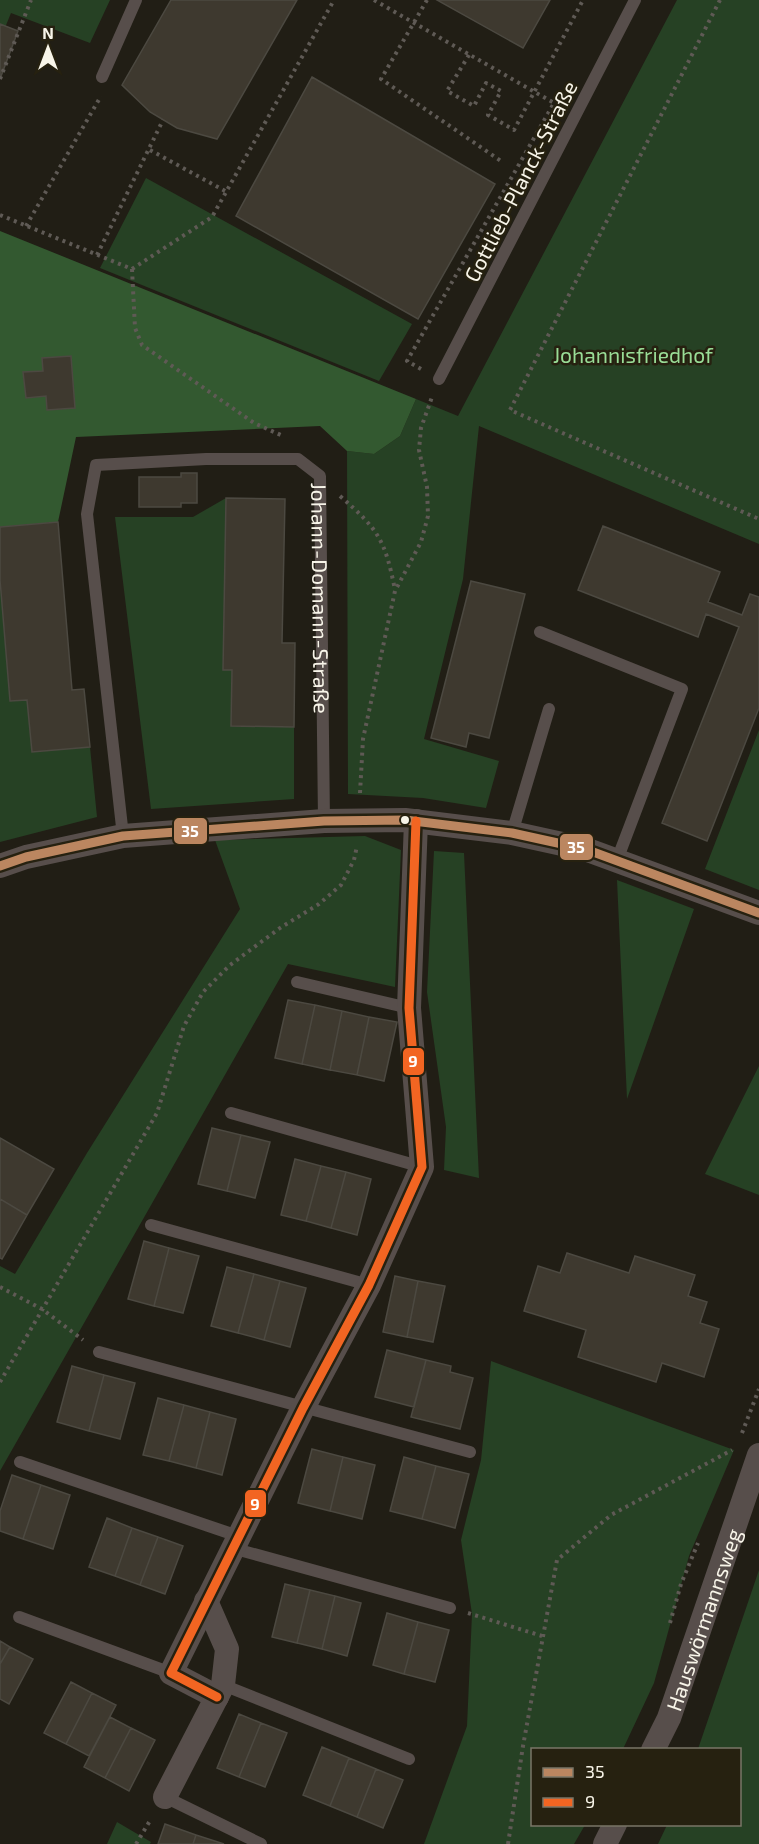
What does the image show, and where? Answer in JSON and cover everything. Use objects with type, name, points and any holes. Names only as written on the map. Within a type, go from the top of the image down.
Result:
[{"type":"street","points":[[0,866],[26,856],[123,836],[324,820],[416,821],[512,832],[585,849],[759,913]]},
{"type":"street","points":[[220,1691],[171,1673],[303,1408],[369,1285],[422,1167],[408,1008],[416,821]]},
{"type":"street","name":"Hauswörmannsweg","points":[[654,1748],[669,1718],[759,1455]]},
{"type":"street","points":[[165,1797],[220,1691],[226,1649],[206,1600]]},
{"type":"street","points":[[605,1844],[614,1826]]},
{"type":"lane","points":[[102,78],[136,0]]},
{"type":"lane","name":"Gottlieb-Planck-Straße","points":[[439,379],[635,0]]},
{"type":"lane","name":"Johann-Domann-Straße","points":[[123,836],[87,513],[96,465],[206,459],[298,459],[320,476],[324,820]]},
{"type":"lane","points":[[540,632],[682,688],[618,860]]},
{"type":"lane","points":[[512,832],[549,709]]},
{"type":"lane","points":[[297,982],[408,1008]]},
{"type":"lane","points":[[231,1113],[422,1167]]},
{"type":"lane","points":[[151,1225],[369,1285]]},
{"type":"lane","points":[[99,1352],[471,1452]]},
{"type":"lane","points":[[20,1462],[235,1542],[450,1608]]},
{"type":"lane","points":[[20,1617],[171,1673]]},
{"type":"lane","points":[[220,1691],[409,1759]]},
{"type":"lane","points":[[165,1797],[261,1844]]},
{"type":"path","points":[[0,79],[31,0]]},
{"type":"path","points":[[132,269],[212,217],[334,0]]},
{"type":"path","points":[[374,0],[576,115]]},
{"type":"path","points":[[427,0],[381,79],[501,161]]},
{"type":"path","points":[[469,55],[447,92],[474,106],[486,83],[501,91],[488,115],[514,130],[583,0]]},
{"type":"path","points":[[720,0],[510,410],[759,519]]},
{"type":"path","points":[[26,225],[103,92]]},
{"type":"path","points":[[411,354],[554,103]]},
{"type":"path","points":[[97,255],[163,120]]},
{"type":"path","points":[[150,150],[227,192]]},
{"type":"path","points":[[0,215],[132,269]]},
{"type":"path","points":[[132,269],[135,328],[142,345],[254,423],[293,439]]},
{"type":"path","points":[[0,1382],[157,1113],[184,1026],[203,992],[230,965],[280,928],[319,904],[341,885],[354,860],[358,840],[363,739],[395,591],[421,542],[428,516],[427,487],[419,450],[421,428],[439,379]]},
{"type":"path","points":[[338,494],[363,516],[378,534],[388,554],[395,591]]},
{"type":"path","points":[[0,1287],[42,1309],[99,1352]]},
{"type":"path","points":[[508,1844],[523,1746],[557,1560],[611,1515],[736,1449]]},
{"type":"path","points":[[450,1608],[542,1636]]},
{"type":"green space","points":[[0,0],[110,0],[90,43],[11,13],[0,40]]},
{"type":"green space","name":"Johannisfriedhof","points":[[677,0],[759,0],[759,544],[479,426],[463,579],[424,739],[499,761],[486,808],[423,798],[348,794],[347,451],[374,454],[400,436],[416,399],[458,416]]},
{"type":"green space","points":[[146,178],[412,324],[379,381],[100,268]]},
{"type":"green space","points":[[0,231],[416,399],[400,436],[374,454],[347,451],[320,426],[76,437],[58,522],[0,527]]},
{"type":"green space","points":[[226,498],[223,669],[232,670],[231,726],[294,727],[294,799],[151,809],[115,517],[193,517]]},
{"type":"green space","points":[[0,580],[10,701],[27,700],[32,751],[90,747],[97,817],[0,842]]},
{"type":"green space","points":[[759,730],[759,890],[705,869]]},
{"type":"green space","points":[[365,836],[401,850],[395,987],[288,964],[0,1471],[0,1266],[15,1274],[87,1153],[240,909],[215,840]]},
{"type":"green space","points":[[434,851],[464,853],[479,1178],[444,1170],[446,1127],[427,992]]},
{"type":"green space","points":[[617,880],[694,909],[627,1099]]},
{"type":"green space","points":[[759,1066],[759,1195],[705,1174]]},
{"type":"green space","points":[[491,1361],[734,1450],[689,1556],[654,1683],[623,1748],[531,1748],[531,1826],[584,1826],[574,1844],[424,1844],[467,1726],[472,1614],[461,1540],[481,1460]]},
{"type":"green space","points":[[759,1570],[759,1844],[658,1844],[667,1826],[741,1826],[741,1748],[698,1748]]},
{"type":"green space","points":[[117,1822],[151,1842],[150,1844],[107,1844]]},
{"type":"building","points":[[171,0],[297,0],[217,139],[177,128],[150,112],[122,85]]},
{"type":"building","points":[[437,0],[550,0],[523,48]]},
{"type":"building","points":[[0,24],[18,31],[0,79]]},
{"type":"building","points":[[312,77],[495,184],[418,319],[236,216]]},
{"type":"building","points":[[71,356],[75,408],[47,410],[46,396],[26,398],[23,372],[43,371],[42,358]]},
{"type":"building","points":[[181,473],[197,473],[197,503],[181,503],[181,507],[139,507],[139,477],[181,477]]},
{"type":"building","points":[[226,498],[285,499],[282,643],[295,643],[294,727],[231,726],[232,670],[223,670]]},
{"type":"building","points":[[58,522],[72,690],[84,689],[90,747],[32,752],[27,700],[10,701],[0,580],[0,527]]},
{"type":"building","points":[[603,526],[720,572],[708,602],[742,615],[750,594],[759,597],[759,708],[707,841],[662,823],[739,627],[706,614],[698,637],[578,590]]},
{"type":"building","points":[[471,581],[525,594],[489,738],[469,733],[466,747],[431,738]]},
{"type":"building","points":[[288,1000],[315,1005],[302,1064],[275,1058]]},
{"type":"building","points":[[315,1005],[342,1011],[330,1070],[302,1064]]},
{"type":"building","points":[[342,1011],[369,1017],[357,1075],[330,1070]]},
{"type":"building","points":[[369,1017],[397,1022],[384,1081],[357,1075]]},
{"type":"building","points":[[212,1128],[241,1135],[227,1191],[198,1184]]},
{"type":"building","points":[[241,1135],[270,1142],[255,1198],[227,1191]]},
{"type":"building","points":[[0,1138],[54,1169],[27,1215],[0,1199]]},
{"type":"building","points":[[295,1159],[321,1166],[306,1221],[281,1215]]},
{"type":"building","points":[[321,1166],[346,1172],[331,1228],[306,1221]]},
{"type":"building","points":[[346,1172],[371,1179],[357,1235],[331,1228]]},
{"type":"building","points":[[0,1199],[27,1215],[2,1259],[0,1258]]},
{"type":"building","points":[[144,1241],[169,1248],[154,1306],[128,1299]]},
{"type":"building","points":[[169,1248],[199,1256],[183,1313],[154,1306]]},
{"type":"building","points":[[567,1253],[629,1273],[635,1256],[695,1275],[688,1296],[707,1302],[700,1323],[719,1329],[704,1377],[662,1363],[656,1382],[578,1357],[586,1330],[524,1311],[538,1266],[560,1273]]},
{"type":"building","points":[[227,1267],[254,1274],[238,1333],[211,1326]]},
{"type":"building","points":[[254,1274],[280,1281],[264,1340],[238,1333]]},
{"type":"building","points":[[395,1276],[418,1281],[407,1337],[383,1332]]},
{"type":"building","points":[[280,1281],[306,1288],[290,1347],[264,1340]]},
{"type":"building","points":[[418,1281],[445,1286],[433,1342],[407,1337]]},
{"type":"building","points":[[387,1350],[426,1360],[414,1407],[375,1397]]},
{"type":"building","points":[[426,1360],[451,1366],[450,1372],[473,1378],[460,1429],[411,1417]]},
{"type":"building","points":[[72,1366],[104,1375],[89,1431],[57,1422]]},
{"type":"building","points":[[104,1375],[135,1383],[120,1439],[89,1431]]},
{"type":"building","points":[[158,1398],[184,1405],[169,1461],[143,1455]]},
{"type":"building","points":[[184,1405],[210,1412],[196,1468],[169,1461]]},
{"type":"building","points":[[210,1412],[236,1419],[222,1475],[196,1468]]},
{"type":"building","points":[[312,1449],[343,1457],[330,1511],[298,1503]]},
{"type":"building","points":[[343,1457],[375,1465],[362,1519],[330,1511]]},
{"type":"building","points":[[404,1457],[436,1466],[422,1519],[390,1511]]},
{"type":"building","points":[[436,1466],[469,1474],[455,1528],[422,1519]]},
{"type":"building","points":[[12,1475],[41,1485],[23,1539],[0,1531],[0,1511]]},
{"type":"building","points":[[41,1485],[70,1495],[53,1549],[23,1539]]},
{"type":"building","points":[[107,1518],[132,1528],[115,1576],[89,1567]]},
{"type":"building","points":[[132,1528],[158,1537],[140,1585],[115,1576]]},
{"type":"building","points":[[158,1537],[183,1546],[165,1594],[140,1585]]},
{"type":"building","points":[[285,1584],[310,1590],[297,1643],[272,1637]]},
{"type":"building","points":[[310,1590],[335,1596],[322,1649],[297,1643]]},
{"type":"building","points":[[335,1596],[361,1603],[347,1656],[322,1649]]},
{"type":"building","points":[[387,1613],[418,1622],[404,1674],[373,1665]]},
{"type":"building","points":[[418,1622],[449,1630],[435,1682],[404,1674]]},
{"type":"building","points":[[0,1641],[10,1647],[0,1664]]},
{"type":"building","points":[[10,1647],[33,1659],[9,1704],[0,1699],[0,1664]]},
{"type":"building","points":[[71,1682],[92,1693],[66,1744],[44,1733]]},
{"type":"building","points":[[92,1693],[116,1705],[89,1756],[66,1744]]},
{"type":"building","points":[[239,1714],[261,1723],[239,1777],[217,1768]]},
{"type":"building","points":[[110,1717],[131,1728],[105,1778],[84,1767]]},
{"type":"building","points":[[261,1723],[287,1733],[265,1787],[239,1777]]},
{"type":"building","points":[[131,1728],[155,1740],[129,1791],[105,1778]]},
{"type":"building","points":[[322,1747],[349,1758],[330,1806],[303,1795]]},
{"type":"building","points":[[349,1758],[376,1769],[357,1817],[330,1806]]},
{"type":"building","points":[[376,1769],[403,1780],[383,1828],[357,1817]]},
{"type":"building","points":[[165,1824],[196,1835],[193,1844],[158,1844]]},
{"type":"building","points":[[196,1835],[224,1844],[193,1844]]},
{"type":"transit line","name":"35","points":[[0,866],[26,857],[123,836],[324,821],[405,820],[512,833],[585,849],[759,913]]},
{"type":"transit line","name":"9","points":[[217,1697],[171,1673],[303,1408],[369,1285],[422,1167],[409,1008],[416,821]]}]
